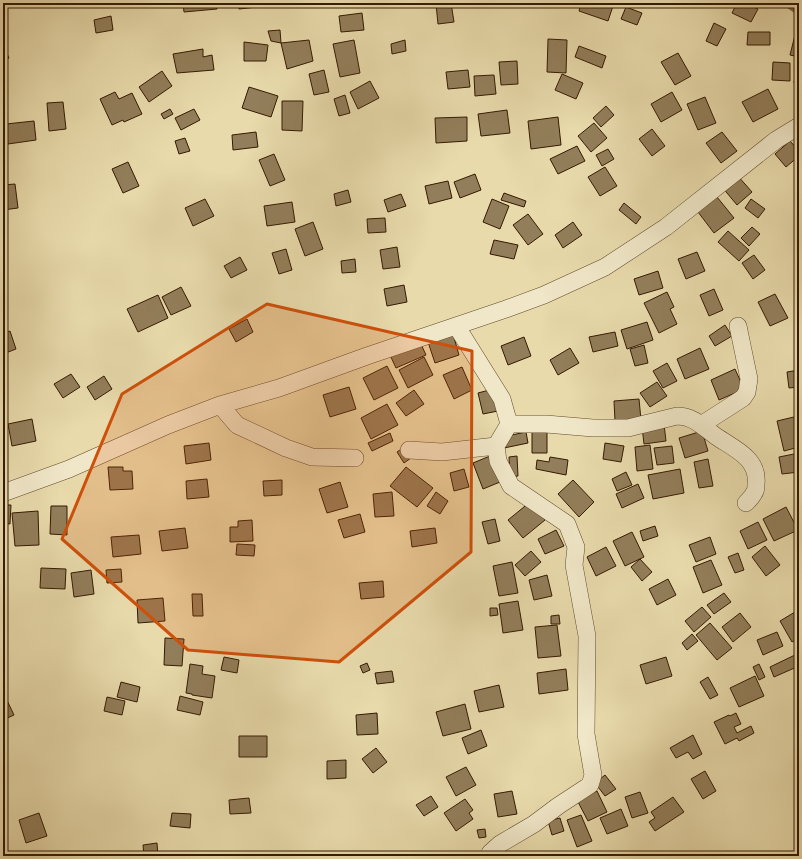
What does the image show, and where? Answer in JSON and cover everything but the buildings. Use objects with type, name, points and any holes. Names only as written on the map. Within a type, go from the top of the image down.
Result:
[{"type":"street","points":[[3,493],[69,469],[168,424],[220,405],[279,388],[367,356],[457,327],[544,295],[605,267],[666,227],[776,140],[799,126]]},
{"type":"street","points":[[702,426],[743,398],[747,392],[749,380],[738,326]]},
{"type":"street","points":[[457,327],[502,399],[509,424],[496,446],[498,461],[511,486],[567,524],[576,547],[574,565],[587,636],[586,734],[594,775],[590,785],[534,824],[500,844],[490,853],[490,856]]},
{"type":"street","points":[[220,405],[237,424],[286,448],[312,457],[355,458]]},
{"type":"street","points":[[509,424],[546,424],[593,428],[628,428],[677,416],[685,416],[693,419],[718,438],[736,449],[750,461],[757,477],[755,492],[746,503]]},
{"type":"street","points":[[410,450],[442,452],[496,446]]},
{"type":"highlighted area","points":[[267,304],[472,351],[471,552],[339,662],[188,650],[62,539],[122,394]]},
{"type":"waterway","points":[[784,3],[799,13]]}]
